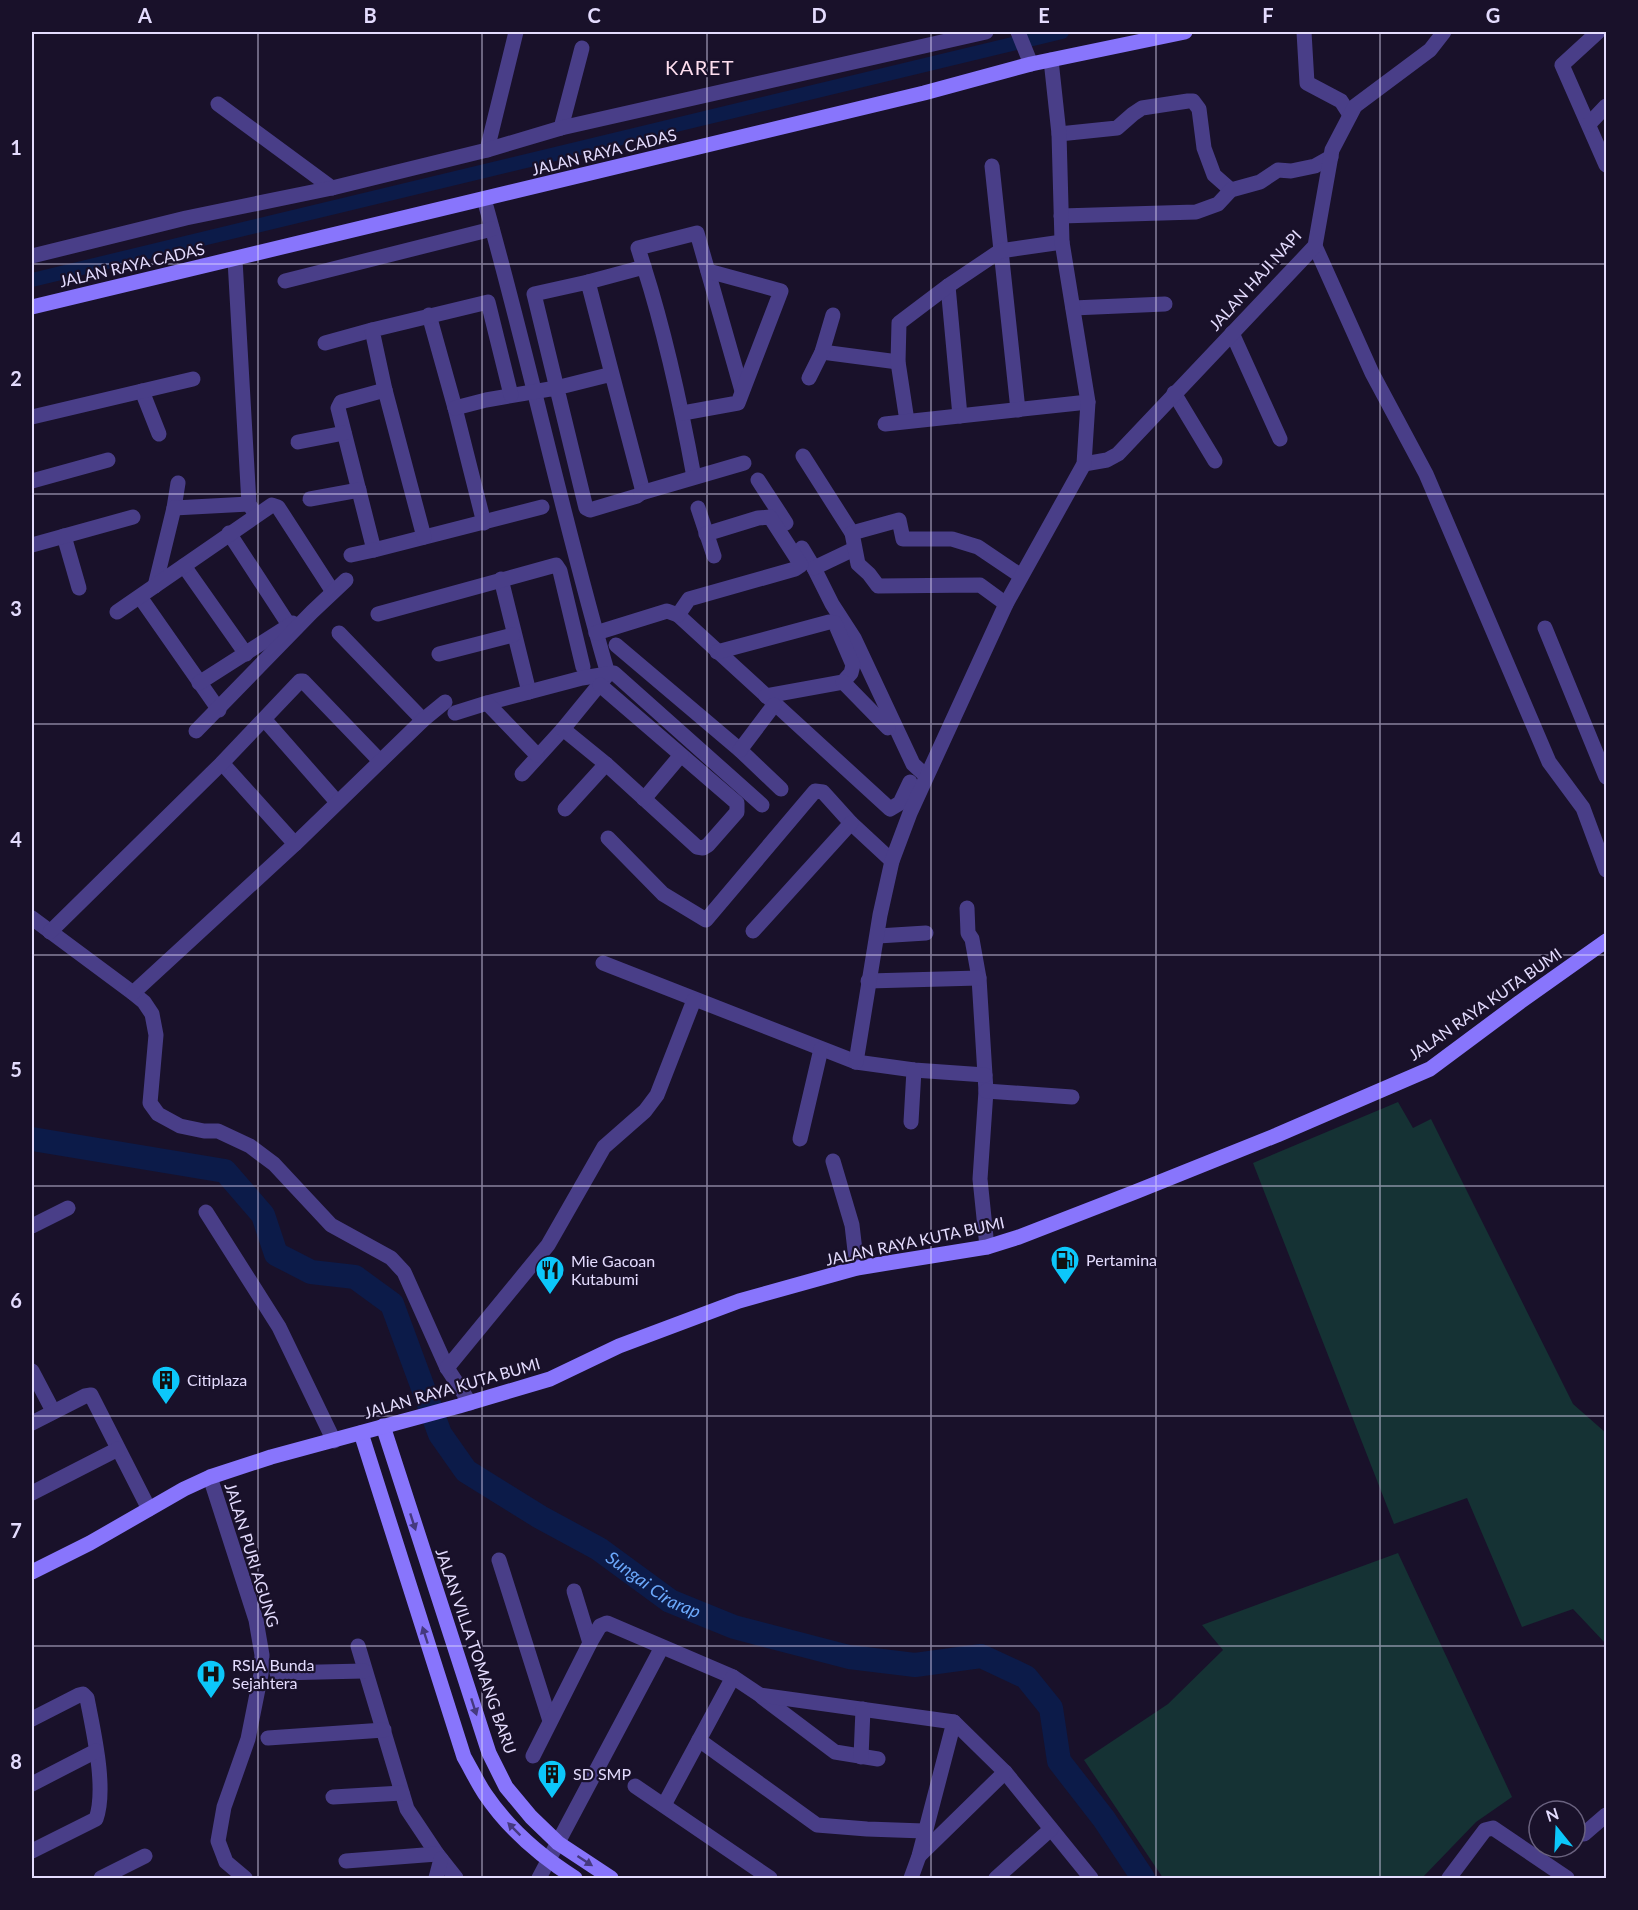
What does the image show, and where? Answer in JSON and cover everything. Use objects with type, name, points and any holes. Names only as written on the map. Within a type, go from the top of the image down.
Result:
[{"type":"street","points":[[487,150],[516,32]]},
{"type":"street","points":[[32,256],[186,218],[332,188],[487,150],[561,128],[986,32]]},
{"type":"street","points":[[1018,32],[1030,62]]},
{"type":"street","name":"JALAN RAYA CADAS","points":[[32,307],[924,93],[1030,62],[1051,60],[1185,32]]},
{"type":"street","points":[[1304,32],[1307,82],[1341,101],[1350,115]]},
{"type":"street","name":"JALAN HAJI NAPI","points":[[1084,464],[1107,460],[1118,454],[1315,246],[1332,150],[1355,106],[1430,50],[1444,32]]},
{"type":"street","points":[[1598,32],[1562,65],[1606,165]]},
{"type":"street","points":[[561,128],[582,48]]},
{"type":"street","points":[[856,1062],[868,981],[892,861],[910,813],[1006,604],[1084,464],[1088,402],[1062,242],[1059,134],[1051,60]]},
{"type":"street","points":[[1059,134],[1109,130],[1122,125],[1143,108],[1192,101],[1199,109],[1204,148],[1214,175],[1231,189]]},
{"type":"street","points":[[218,104],[332,188]]},
{"type":"street","points":[[1589,124],[1606,106]]},
{"type":"street","points":[[1061,216],[1196,212],[1218,204],[1231,189],[1260,182],[1278,170],[1291,171],[1315,166],[1331,157]]},
{"type":"street","points":[[992,166],[1018,410]]},
{"type":"street","points":[[484,199],[596,633],[604,679],[681,755],[737,803],[738,812],[704,848],[698,847],[606,764],[563,729]]},
{"type":"street","points":[[285,281],[492,229]]},
{"type":"street","points":[[694,477],[683,413],[653,296],[638,248],[697,233],[742,391]]},
{"type":"street","points":[[907,421],[898,362],[899,323],[1000,251],[1062,242]]},
{"type":"street","points":[[1315,246],[1372,373],[1426,474],[1549,762],[1583,808],[1606,870]]},
{"type":"street","points":[[117,612],[229,533],[252,509],[235,260]]},
{"type":"street","points":[[644,267],[534,294],[586,508],[590,510],[744,463]]},
{"type":"street","points":[[683,413],[738,403],[782,291],[708,271]]},
{"type":"street","points":[[588,282],[642,488],[641,493]]},
{"type":"street","points":[[948,286],[960,416]]},
{"type":"street","points":[[325,343],[488,302],[511,395]]},
{"type":"street","points":[[1072,308],[1165,304]]},
{"type":"street","points":[[429,315],[456,408],[484,523]]},
{"type":"street","points":[[809,378],[822,352],[833,315]]},
{"type":"street","points":[[372,330],[385,390],[424,537]]},
{"type":"street","points":[[1232,333],[1280,439]]},
{"type":"street","points":[[822,352],[898,362]]},
{"type":"street","points":[[456,408],[511,395],[534,393],[612,374]]},
{"type":"street","points":[[32,417],[193,378]]},
{"type":"street","points":[[374,550],[344,433],[339,404],[385,390]]},
{"type":"street","points":[[142,391],[159,434]]},
{"type":"street","points":[[1174,393],[1215,461]]},
{"type":"street","points":[[885,424],[1088,402]]},
{"type":"street","points":[[298,442],[344,433]]},
{"type":"street","points":[[803,456],[852,533],[858,564],[878,586],[980,585],[1006,604]]},
{"type":"street","points":[[32,481],[108,460]]},
{"type":"street","points":[[758,480],[814,568],[832,604],[854,638],[913,764],[926,776]]},
{"type":"street","points":[[155,586],[178,483]]},
{"type":"street","points":[[310,500],[359,490]]},
{"type":"street","points":[[174,508],[252,509],[272,505],[278,507],[333,592]]},
{"type":"street","points":[[351,555],[542,507]]},
{"type":"street","points":[[698,508],[714,556]]},
{"type":"street","points":[[32,545],[133,517]]},
{"type":"street","points":[[678,615],[689,599],[795,569],[801,565],[770,517],[758,518],[706,534]]},
{"type":"street","points":[[852,533],[899,520],[903,538],[952,539],[978,547],[1021,576]]},
{"type":"street","points":[[229,533],[289,625]]},
{"type":"street","points":[[64,536],[79,588]]},
{"type":"street","points":[[814,568],[854,549]]},
{"type":"street","points":[[184,566],[246,654]]},
{"type":"street","points":[[378,614],[501,579],[558,566],[583,667]]},
{"type":"street","points":[[501,579],[513,635],[529,692]]},
{"type":"street","points":[[196,731],[346,580]]},
{"type":"street","points":[[140,597],[219,710]]},
{"type":"street","points":[[596,633],[667,611],[678,615],[890,809],[900,803],[910,782]]},
{"type":"street","points":[[199,683],[312,612]]},
{"type":"street","points":[[717,652],[831,622],[835,623],[853,665],[851,673],[843,682],[770,701],[740,750]]},
{"type":"street","points":[[1545,628],[1606,777]]},
{"type":"street","points":[[339,633],[423,720]]},
{"type":"street","points":[[439,654],[513,635]]},
{"type":"street","points":[[616,645],[740,750],[781,789]]},
{"type":"street","points":[[522,774],[604,679],[614,673],[762,805]]},
{"type":"street","points":[[133,993],[295,844],[423,720],[450,708],[488,703],[529,692],[604,679]]},
{"type":"street","points":[[50,932],[222,763],[299,681],[303,681],[380,761]]},
{"type":"street","points":[[843,682],[888,728]]},
{"type":"street","points":[[488,703],[537,755]]},
{"type":"street","points":[[264,719],[337,802]]},
{"type":"street","points":[[644,799],[681,755]]},
{"type":"street","points":[[222,763],[295,844]]},
{"type":"street","points":[[565,809],[606,764]]},
{"type":"street","points":[[608,838],[663,894],[706,920],[814,791],[824,792],[851,824],[892,861]]},
{"type":"street","points":[[753,931],[851,824]]},
{"type":"street","points":[[967,908],[968,933],[972,939],[979,978],[986,1091],[980,1179],[987,1247]]},
{"type":"street","points":[[32,918],[133,993],[144,1002],[152,1014],[156,1035],[150,1103],[158,1114],[180,1126],[204,1131],[218,1131],[250,1146],[274,1164],[331,1226],[391,1258],[404,1272],[465,1405]]},
{"type":"street","points":[[878,936],[926,933]]},
{"type":"street","name":"JALAN RAYA KUTA BUMI","points":[[32,1572],[210,1477],[271,1457],[465,1405],[550,1379],[619,1347],[739,1301],[857,1268],[987,1247],[1019,1238],[1266,1140],[1430,1069],[1606,941]]},
{"type":"street","points":[[603,963],[856,1062],[914,1070],[985,1075]]},
{"type":"street","points":[[868,981],[979,978]]},
{"type":"street","points":[[447,1368],[548,1245],[604,1147],[645,1112],[657,1095],[694,1000]]},
{"type":"street","points":[[800,1140],[821,1049]]},
{"type":"street","points":[[911,1122],[914,1070]]},
{"type":"street","points":[[986,1091],[1072,1097]]},
{"type":"street","points":[[833,1161],[852,1225],[857,1268]]},
{"type":"street","points":[[32,1226],[68,1208]]},
{"type":"street","points":[[206,1212],[279,1327],[334,1441]]},
{"type":"street","points":[[32,1371],[53,1411]]},
{"type":"street","points":[[32,1423],[84,1396],[91,1395],[149,1509]]},
{"type":"street","name":"JALAN VILLA TOMANG BARU","points":[[383,1426],[489,1753],[506,1787],[558,1843],[611,1878]]},
{"type":"street","points":[[361,1433],[464,1757],[484,1793],[510,1826],[548,1861],[575,1878]]},
{"type":"street","points":[[32,1493],[118,1449]]},
{"type":"street","name":"JALAN PURI AGUNG","points":[[210,1477],[256,1620],[262,1655],[261,1674],[248,1739],[224,1807],[218,1841],[226,1862],[240,1877]]},
{"type":"street","points":[[380,1492],[401,1486]]},
{"type":"street","points":[[499,1560],[550,1721]]},
{"type":"street","points":[[574,1591],[590,1643]]},
{"type":"street","points":[[532,1756],[590,1643],[600,1626],[606,1623],[733,1677],[835,1752],[878,1759]]},
{"type":"street","points":[[358,1647],[402,1793],[414,1820],[456,1878]]},
{"type":"street","points":[[539,1878],[662,1647]]},
{"type":"street","points":[[277,1673],[364,1671]]},
{"type":"street","points":[[664,1805],[733,1677]]},
{"type":"street","points":[[32,1719],[83,1694],[87,1698],[96,1751],[99,1801],[96,1819],[32,1851]]},
{"type":"street","points":[[760,1695],[954,1722],[1005,1772],[1091,1878]]},
{"type":"street","points":[[861,1757],[863,1709]]},
{"type":"street","points":[[912,1878],[954,1722]]},
{"type":"street","points":[[268,1738],[384,1730]]},
{"type":"street","points":[[699,1740],[817,1825],[924,1831]]},
{"type":"street","points":[[32,1784],[96,1751]]},
{"type":"street","points":[[919,1856],[1005,1772]]},
{"type":"street","points":[[635,1786],[770,1878]]},
{"type":"street","points":[[333,1797],[402,1793]]},
{"type":"street","points":[[1587,1831],[1606,1815]]},
{"type":"street","points":[[996,1878],[1051,1828]]},
{"type":"street","points":[[1449,1878],[1485,1830],[1489,1828],[1493,1828],[1567,1878]]},
{"type":"street","points":[[101,1878],[145,1856]]},
{"type":"street","points":[[346,1861],[439,1856]]},
{"type":"street","points":[[436,1878],[439,1856]]},
{"type":"green space","points":[[1398,1102],[1413,1128],[1431,1119],[1573,1404],[1606,1433],[1606,1644],[1573,1609],[1522,1627],[1467,1498],[1394,1524],[1253,1163]]},
{"type":"green space","points":[[1398,1553],[1512,1797],[1476,1822],[1422,1878],[1163,1878],[1084,1760],[1168,1704],[1223,1650],[1202,1625]]},
{"type":"waterway","points":[[32,280],[1062,32]]},
{"type":"waterway","name":"Sungai Cirarap","points":[[32,1139],[225,1171],[263,1215],[276,1254],[311,1272],[355,1277],[392,1304],[440,1434],[466,1471],[540,1517],[599,1549],[670,1601],[734,1627],[849,1657],[915,1665],[981,1656],[1026,1677],[1051,1708],[1059,1761],[1104,1819],[1143,1878]]},
{"type":"place","name":"Pertamina","points":[[1065,1286]]},
{"type":"place","name":"Mie Gacoan Kutabumi","points":[[550,1296]]},
{"type":"place","name":"Citiplaza","points":[[166,1406]]},
{"type":"place","name":"RSIA Bunda Sejahtera","points":[[211,1700]]},
{"type":"place","name":"SD SMP","points":[[552,1800]]},
{"type":"district","name":"KARET","points":[[700,68]]}]
